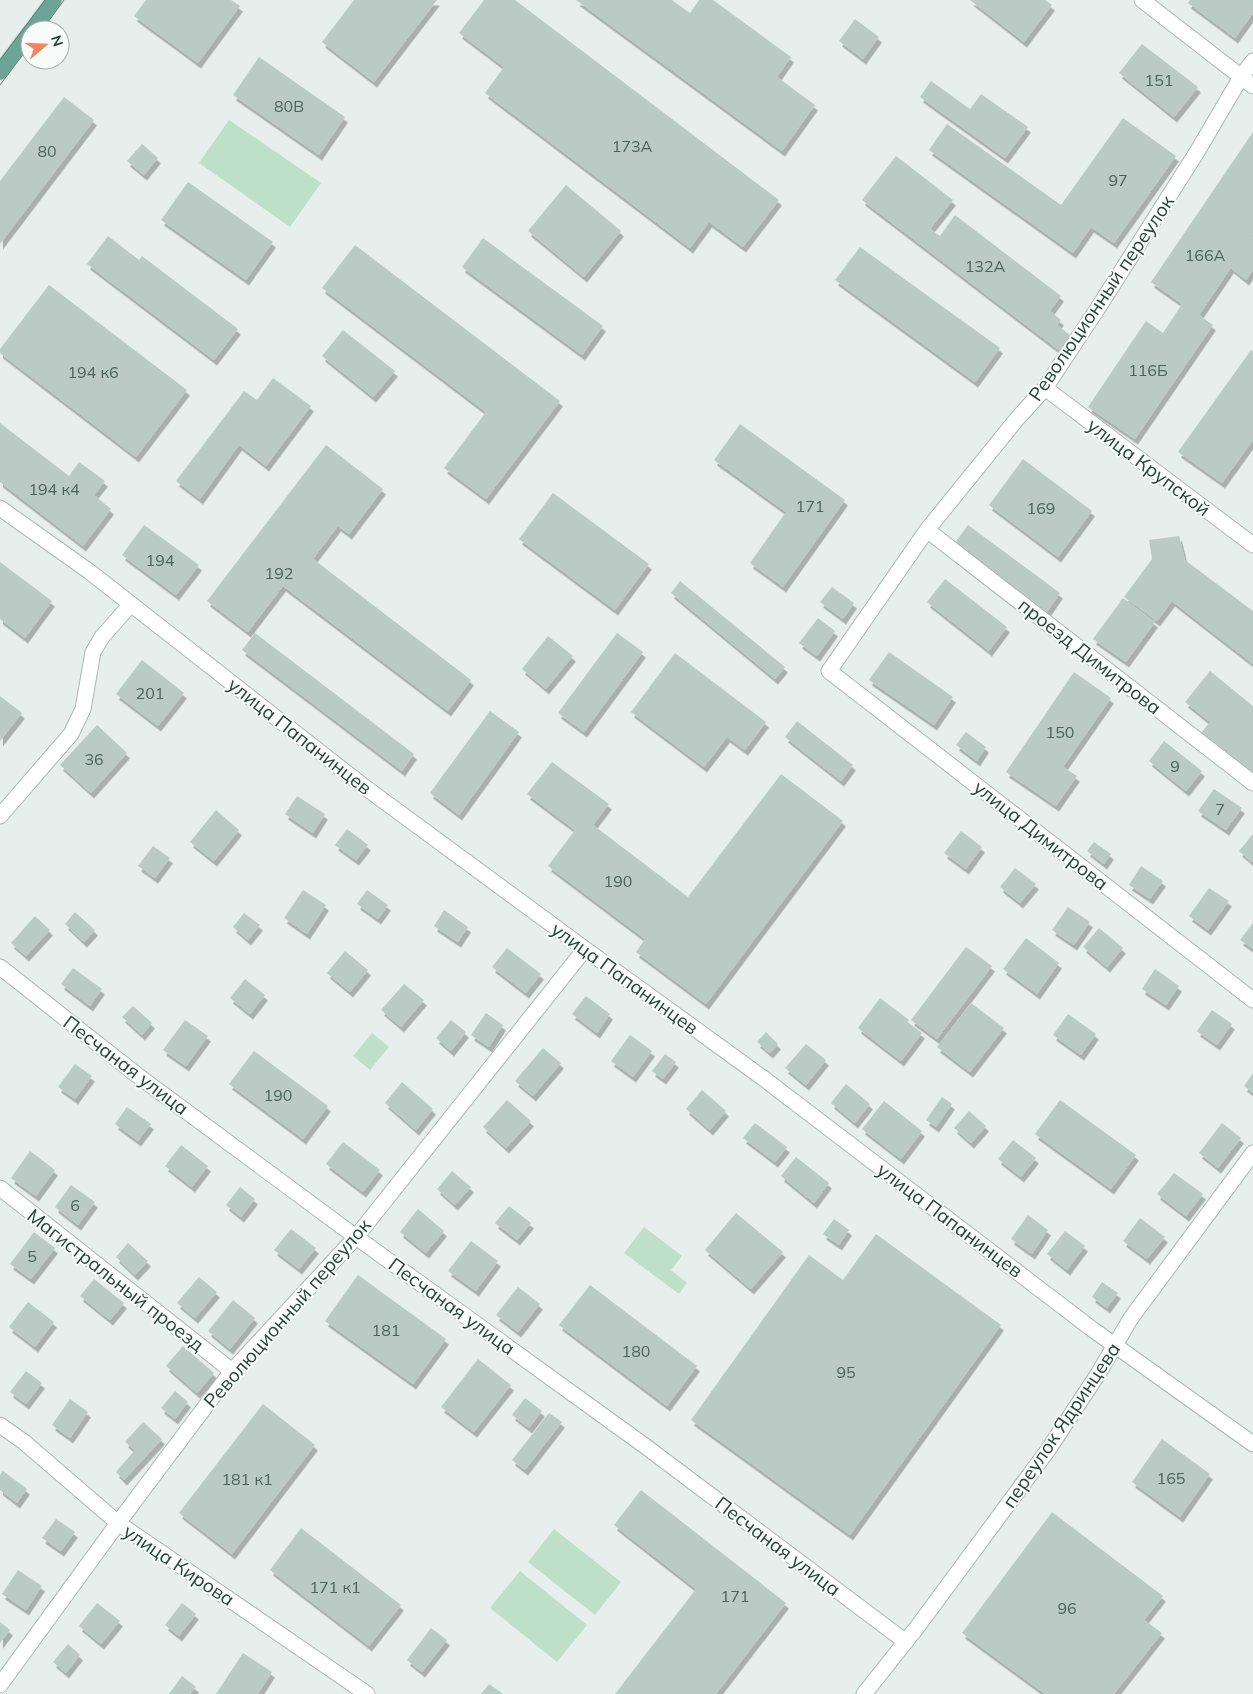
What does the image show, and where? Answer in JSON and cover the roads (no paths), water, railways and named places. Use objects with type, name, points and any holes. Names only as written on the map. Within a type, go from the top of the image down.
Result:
[{"type":"main road","points":[[39,20],[54,0]]},
{"type":"main road","points":[[0,72],[20,46]]},
{"type":"street","points":[[1142,0],[1247,81]]},
{"type":"street","name":"Революционный переулок","points":[[830,671],[927,530],[1016,420],[1045,388],[1192,160],[1247,81],[1253,61]]},
{"type":"street","name":"улица Крупской","points":[[1045,388],[1253,545]]},
{"type":"street","name":"улица Папанинцев","points":[[0,508],[90,572],[362,785],[763,1078],[1092,1329],[1253,1444]]},
{"type":"street","name":"проезд Димитрова","points":[[927,530],[1253,783]]},
{"type":"street","points":[[0,816],[72,734],[84,709],[93,652],[102,636],[131,604]]},
{"type":"street","name":"улица Димитрова","points":[[830,671],[1253,1000]]},
{"type":"street","name":"Революционный переулок","points":[[0,1685],[232,1371],[356,1237],[585,949]]},
{"type":"street","name":"Песчаная улица","points":[[0,967],[137,1075],[356,1237],[645,1446],[906,1642]]},
{"type":"street","name":"переулок Ядринцева","points":[[864,1694],[906,1642],[1048,1450],[1131,1318],[1253,1153]]},
{"type":"street","name":"Магистральный проезд","points":[[0,1188],[232,1371]]},
{"type":"street","name":"улица Кирова","points":[[0,1425],[24,1442],[118,1524],[367,1694]]},
{"type":"tram line","points":[[0,60],[45,0]]},
{"type":"tram line","points":[[49,20],[64,0]]},
{"type":"tram line","points":[[0,85],[20,58]]}]
